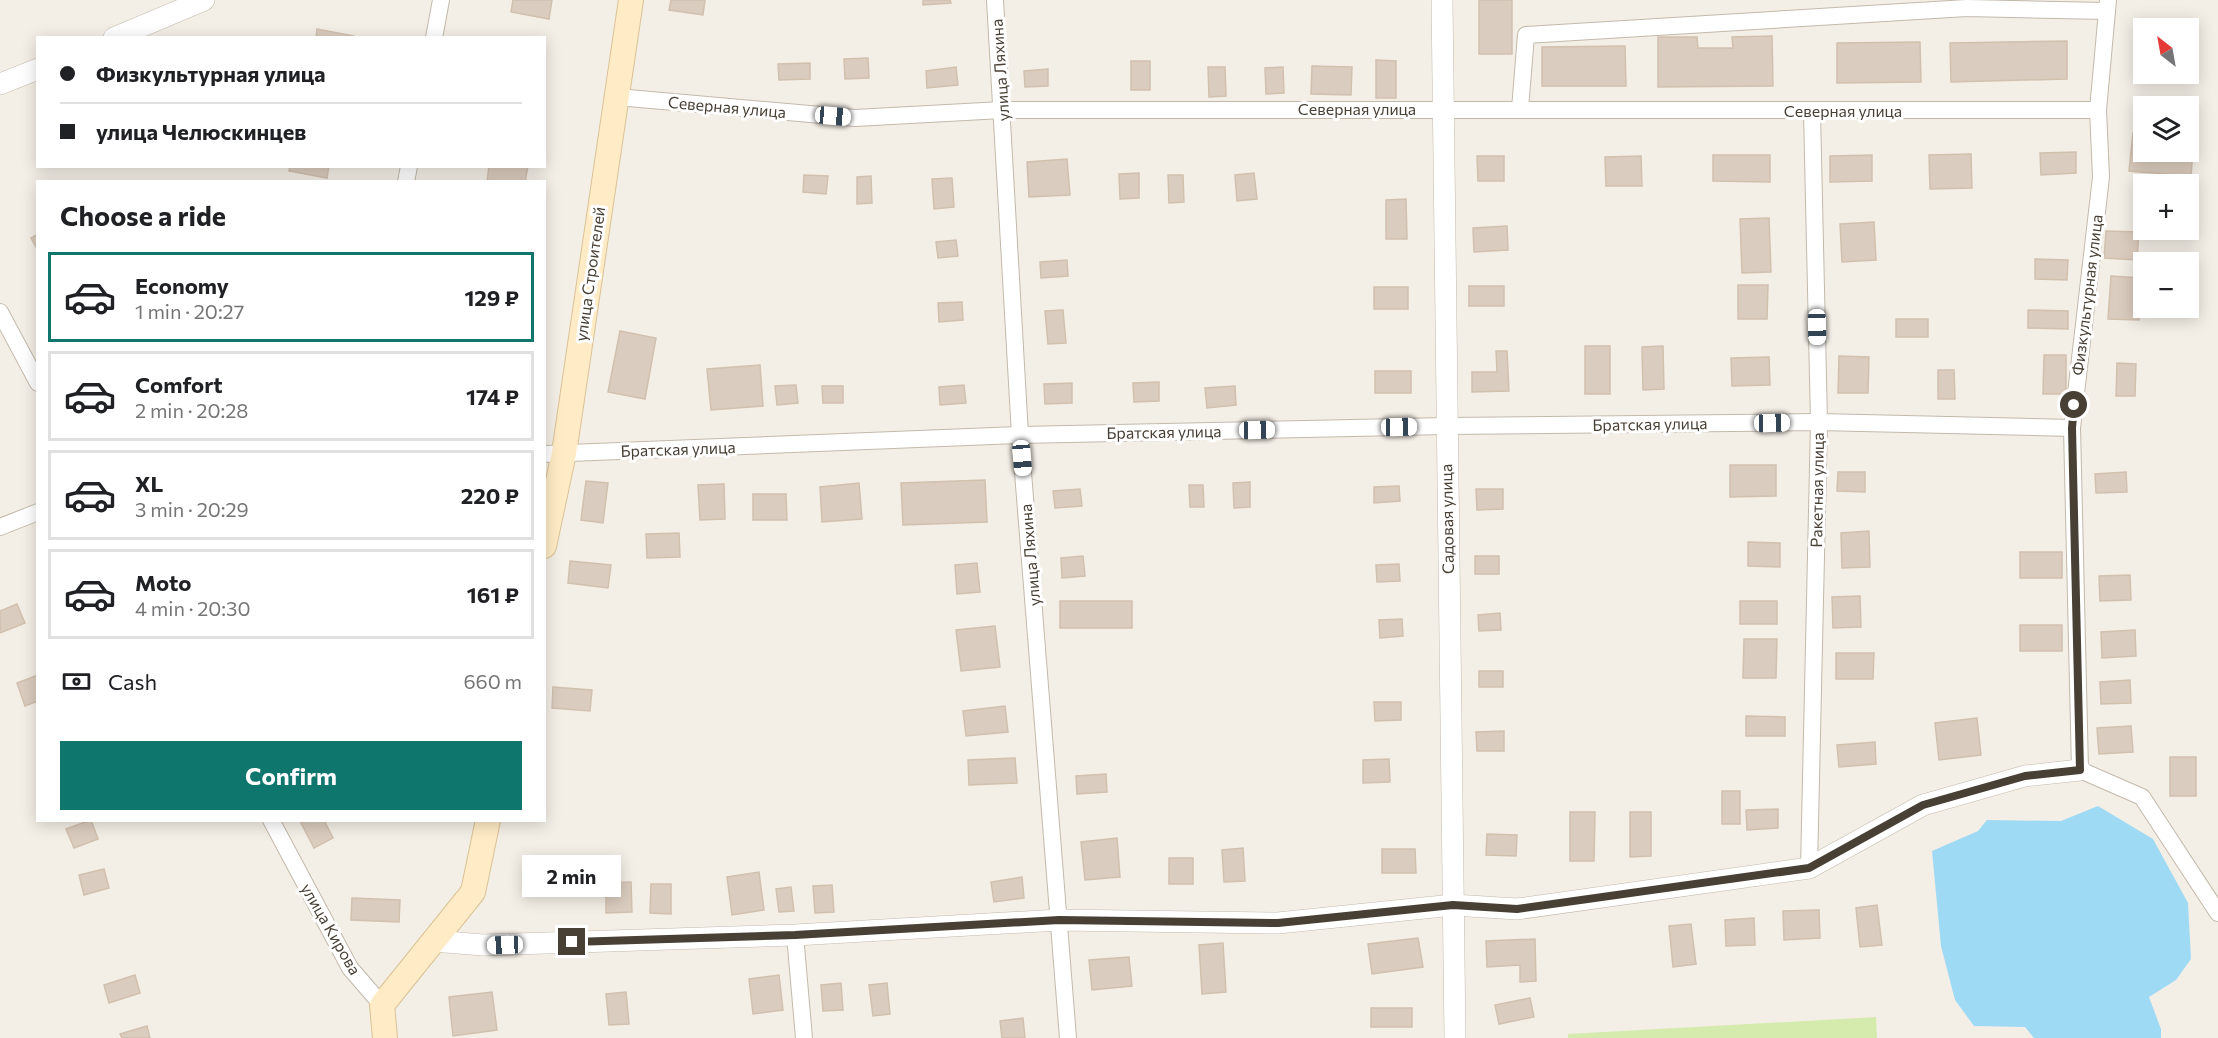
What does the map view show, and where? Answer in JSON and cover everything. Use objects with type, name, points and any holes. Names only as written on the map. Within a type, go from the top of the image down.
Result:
[{"type":"main road","name":"улица Строителей","points":[[546,527],[554,453],[617,96],[631,0]]},
{"type":"main road","points":[[385,1038],[382,1005],[473,892],[488,822]]},
{"type":"street","points":[[119,36],[204,0]]},
{"type":"street","points":[[434,36],[441,0]]},
{"type":"street","name":"улица Ляхина","points":[[995,0],[1020,435],[1068,1038]]},
{"type":"street","name":"Садовая улица","points":[[1442,0],[1455,1038]]},
{"type":"street","points":[[1520,110],[1526,35],[1967,8],[2108,5]]},
{"type":"street","name":"Физкультурная улица","points":[[2080,770],[2072,428],[2101,177],[2098,110],[2108,5]]},
{"type":"street","points":[[0,84],[36,70]]},
{"type":"street","name":"Северная улица","points":[[617,96],[855,118],[1002,110],[1444,109],[1812,112],[2098,110]]},
{"type":"street","name":"Ракетная улица","points":[[1809,868],[1819,422],[1812,112]]},
{"type":"street","points":[[0,312],[36,379]]},
{"type":"street","name":"Братская улица","points":[[554,453],[1020,435],[1446,426],[1819,422],[2072,428]]},
{"type":"street","points":[[0,527],[36,513]]},
{"type":"street","points":[[433,941],[483,945],[795,935],[1059,920],[1278,923],[1453,905],[1517,909],[1809,868],[1923,805],[2025,776],[2080,770],[2142,797],[2218,913]]},
{"type":"street","name":"улица Кирова","points":[[272,822],[350,968],[382,1005]]},
{"type":"street","points":[[795,935],[804,1038]]},
{"type":"green space","points":[[1876,1017],[1877,1038],[1568,1038],[1568,1034]]},
{"type":"water","points":[[2098,806],[2153,839],[2188,903],[2191,959],[2176,980],[2149,997],[2161,1029],[2161,1038],[2034,1038],[2025,1027],[1974,1026],[1955,1000],[1941,946],[1932,851],[1978,831],[1987,820],[2061,821]]},
{"type":"building","points":[[513,0],[552,0],[549,19],[511,12]]},
{"type":"building","points":[[671,0],[705,0],[703,15],[669,10]]},
{"type":"building","points":[[923,0],[950,0],[951,3],[923,5]]},
{"type":"building","points":[[1479,0],[1512,0],[1512,54],[1479,54]]},
{"type":"building","points":[[317,29],[354,36],[316,36]]},
{"type":"building","points":[[1772,36],[1773,86],[1658,87],[1658,37],[1697,37],[1698,48],[1733,48],[1732,37]]},
{"type":"building","points":[[2067,41],[2067,79],[1951,82],[1950,43]]},
{"type":"building","points":[[1920,42],[1921,82],[1837,83],[1837,43]]},
{"type":"building","points":[[1625,46],[1626,86],[1542,86],[1542,47]]},
{"type":"building","points":[[868,58],[869,78],[845,79],[844,59]]},
{"type":"building","points":[[1376,60],[1396,61],[1396,98],[1376,98]]},
{"type":"building","points":[[1131,61],[1150,61],[1150,90],[1131,90]]},
{"type":"building","points":[[810,63],[810,79],[779,80],[778,64]]},
{"type":"building","points":[[1312,66],[1352,67],[1351,95],[1311,94]]},
{"type":"building","points":[[956,67],[958,85],[927,88],[926,71]]},
{"type":"building","points":[[1208,67],[1225,67],[1226,96],[1209,97]]},
{"type":"building","points":[[1283,67],[1284,93],[1266,94],[1265,68]]},
{"type":"building","points":[[1048,69],[1048,86],[1025,87],[1024,71]]},
{"type":"building","points":[[2133,133],[2133,162],[2192,162],[2191,174],[2129,171]]},
{"type":"building","points":[[2076,152],[2076,173],[2041,175],[2040,153]]},
{"type":"building","points":[[1971,154],[1972,188],[1930,189],[1929,155]]},
{"type":"building","points":[[1713,155],[1770,155],[1770,182],[1713,181]]},
{"type":"building","points":[[1872,155],[1872,181],[1830,182],[1830,156]]},
{"type":"building","points":[[1477,156],[1504,156],[1504,181],[1478,181]]},
{"type":"building","points":[[1641,156],[1642,186],[1606,186],[1605,157]]},
{"type":"building","points":[[1067,159],[1070,195],[1029,197],[1027,162]]},
{"type":"building","points":[[290,168],[329,168],[327,178],[289,171]]},
{"type":"building","points":[[489,168],[528,168],[525,180],[487,180]]},
{"type":"building","points":[[1139,173],[1139,198],[1120,199],[1119,174]]},
{"type":"building","points":[[1254,173],[1257,199],[1237,201],[1235,175]]},
{"type":"building","points":[[804,175],[828,176],[826,194],[803,192]]},
{"type":"building","points":[[1168,175],[1183,175],[1184,202],[1169,203]]},
{"type":"building","points":[[871,176],[872,203],[857,204],[857,177]]},
{"type":"building","points":[[952,178],[954,207],[934,209],[932,179]]},
{"type":"building","points":[[1406,199],[1407,239],[1386,239],[1386,200]]},
{"type":"building","points":[[1769,218],[1771,272],[1742,273],[1740,219]]},
{"type":"building","points":[[1874,222],[1876,260],[1842,262],[1840,224]]},
{"type":"building","points":[[1507,226],[1508,250],[1474,252],[1473,228]]},
{"type":"building","points":[[2106,231],[2133,232],[2133,240],[2138,240],[2138,252],[2133,252],[2133,260],[2104,258]]},
{"type":"building","points":[[36,235],[36,247],[31,238]]},
{"type":"building","points":[[956,240],[958,256],[938,258],[936,242]]},
{"type":"building","points":[[2035,259],[2068,260],[2067,280],[2035,279]]},
{"type":"building","points":[[1067,260],[1068,276],[1041,278],[1040,262]]},
{"type":"building","points":[[2111,276],[2133,277],[2133,318],[2139,318],[2139,320],[2108,319]]},
{"type":"building","points":[[1738,285],[1768,285],[1767,319],[1738,319]]},
{"type":"building","points":[[1469,286],[1504,286],[1504,306],[1469,306]]},
{"type":"building","points":[[1374,287],[1408,287],[1408,309],[1374,309]]},
{"type":"building","points":[[962,302],[963,320],[939,322],[938,303]]},
{"type":"building","points":[[1063,310],[1066,343],[1048,344],[1045,311]]},
{"type":"building","points":[[2028,310],[2068,311],[2068,329],[2028,328]]},
{"type":"building","points":[[1896,319],[1928,319],[1928,337],[1896,337]]},
{"type":"building","points":[[620,331],[656,338],[645,399],[608,392]]},
{"type":"building","points":[[1585,346],[1610,346],[1610,394],[1585,394]]},
{"type":"building","points":[[1663,346],[1664,389],[1643,390],[1642,347]]},
{"type":"building","points":[[1496,351],[1507,351],[1509,391],[1472,392],[1472,372],[1497,372]]},
{"type":"building","points":[[2044,355],[2066,355],[2066,394],[2043,394]]},
{"type":"building","points":[[1839,356],[1869,357],[1868,393],[1838,393]]},
{"type":"building","points":[[1769,357],[1770,385],[1732,386],[1731,358]]},
{"type":"building","points":[[2117,363],[2136,364],[2135,396],[2116,396]]},
{"type":"building","points":[[760,365],[763,406],[711,410],[707,369]]},
{"type":"building","points":[[1938,370],[1954,370],[1955,399],[1938,399]]},
{"type":"building","points":[[1375,371],[1411,371],[1411,393],[1375,393]]},
{"type":"building","points":[[1159,382],[1159,401],[1134,402],[1133,383]]},
{"type":"building","points":[[1072,383],[1072,403],[1045,404],[1044,384]]},
{"type":"building","points":[[796,385],[798,403],[777,405],[775,386]]},
{"type":"building","points":[[964,385],[966,403],[940,405],[939,387]]},
{"type":"building","points":[[822,386],[843,386],[843,403],[823,403]]},
{"type":"building","points":[[1235,386],[1236,405],[1207,408],[1205,388]]},
{"type":"building","points":[[1730,465],[1776,465],[1776,496],[1730,497]]},
{"type":"building","points":[[1838,472],[1865,472],[1865,492],[1837,491]]},
{"type":"building","points":[[2126,472],[2127,492],[2096,493],[2095,474]]},
{"type":"building","points":[[985,480],[987,522],[903,525],[901,483]]},
{"type":"building","points":[[586,481],[608,483],[603,523],[581,520]]},
{"type":"building","points":[[1250,482],[1250,507],[1234,508],[1233,483]]},
{"type":"building","points":[[859,483],[862,519],[822,522],[820,487]]},
{"type":"building","points":[[724,484],[725,519],[700,520],[698,485]]},
{"type":"building","points":[[1189,485],[1203,485],[1204,507],[1190,507]]},
{"type":"building","points":[[1399,486],[1400,501],[1374,503],[1374,487]]},
{"type":"building","points":[[1080,489],[1082,506],[1055,508],[1053,491]]},
{"type":"building","points":[[1476,489],[1503,489],[1503,509],[1477,510]]},
{"type":"building","points":[[753,494],[786,494],[787,520],[753,520]]},
{"type":"building","points":[[1869,531],[1870,567],[1842,568],[1841,533]]},
{"type":"building","points":[[679,533],[680,557],[647,558],[646,534]]},
{"type":"building","points":[[1748,542],[1780,543],[1780,567],[1748,566]]},
{"type":"building","points":[[2020,552],[2062,552],[2062,578],[2020,578]]},
{"type":"building","points":[[1083,556],[1085,576],[1062,578],[1061,558]]},
{"type":"building","points":[[1475,556],[1499,556],[1499,574],[1475,574]]},
{"type":"building","points":[[570,561],[611,565],[608,588],[568,583]]},
{"type":"building","points":[[977,563],[980,592],[957,594],[955,565]]},
{"type":"building","points":[[1399,564],[1400,581],[1377,582],[1376,565]]},
{"type":"building","points":[[2130,575],[2131,600],[2100,601],[2099,576]]},
{"type":"building","points":[[1860,596],[1861,627],[1833,628],[1832,597]]},
{"type":"building","points":[[1060,601],[1132,601],[1132,628],[1060,628]]},
{"type":"building","points":[[1740,601],[1777,601],[1777,624],[1740,624]]},
{"type":"building","points":[[17,604],[25,623],[0,633],[0,611]]},
{"type":"building","points":[[1500,613],[1501,630],[1479,631],[1478,615]]},
{"type":"building","points":[[1402,619],[1403,636],[1380,638],[1379,620]]},
{"type":"building","points":[[2020,625],[2062,625],[2062,651],[2020,651]]},
{"type":"building","points":[[995,626],[1000,667],[961,671],[956,630]]},
{"type":"building","points":[[2135,630],[2136,656],[2102,658],[2101,632]]},
{"type":"building","points":[[1744,639],[1777,639],[1776,678],[1743,678]]},
{"type":"building","points":[[1836,653],[1874,653],[1873,679],[1836,679]]},
{"type":"building","points":[[1479,671],[1503,671],[1503,687],[1479,687]]},
{"type":"building","points":[[36,676],[36,702],[25,706],[17,683]]},
{"type":"building","points":[[2130,680],[2131,703],[2101,704],[2100,682]]},
{"type":"building","points":[[553,687],[592,690],[590,711],[552,708]]},
{"type":"building","points":[[1374,702],[1401,702],[1401,720],[1375,721]]},
{"type":"building","points":[[1005,706],[1008,732],[966,736],[963,711]]},
{"type":"building","points":[[1746,716],[1785,717],[1785,736],[1746,736]]},
{"type":"building","points":[[1977,718],[1981,755],[1939,760],[1935,723]]},
{"type":"building","points":[[2131,726],[2133,752],[2099,754],[2097,728]]},
{"type":"building","points":[[1504,731],[1504,751],[1477,751],[1476,732]]},
{"type":"building","points":[[1875,742],[1876,764],[1839,767],[1837,745]]},
{"type":"building","points":[[2170,757],[2196,757],[2196,796],[2170,796]]},
{"type":"building","points":[[1015,758],[1017,783],[969,785],[968,760]]},
{"type":"building","points":[[1389,759],[1390,782],[1363,783],[1363,760]]},
{"type":"building","points":[[1106,774],[1107,792],[1077,794],[1076,776]]},
{"type":"building","points":[[1722,791],[1740,791],[1740,824],[1722,824]]},
{"type":"building","points":[[1778,809],[1778,828],[1747,830],[1746,810]]},
{"type":"building","points":[[1570,812],[1595,812],[1594,861],[1570,861]]},
{"type":"building","points":[[1630,812],[1651,812],[1651,856],[1630,857]]},
{"type":"building","points":[[92,822],[98,839],[74,848],[66,829]]},
{"type":"building","points":[[301,822],[325,822],[333,838],[314,848]]},
{"type":"building","points":[[1487,834],[1517,835],[1516,856],[1486,855]]},
{"type":"building","points":[[1117,838],[1120,877],[1085,880],[1081,842]]},
{"type":"building","points":[[1243,848],[1245,881],[1224,882],[1222,850]]},
{"type":"building","points":[[1382,849],[1415,849],[1416,873],[1382,873]]},
{"type":"building","points":[[1169,858],[1193,858],[1193,884],[1169,884]]},
{"type":"building","points":[[104,869],[109,888],[84,895],[79,875]]},
{"type":"building","points":[[759,872],[764,910],[732,915],[727,877]]},
{"type":"building","points":[[1022,877],[1024,898],[994,902],[991,882]]},
{"type":"building","points":[[631,882],[632,912],[606,913],[606,883]]},
{"type":"building","points":[[651,884],[671,884],[671,914],[650,913]]},
{"type":"building","points":[[832,885],[834,912],[815,913],[813,886]]},
{"type":"building","points":[[791,887],[794,911],[779,912],[776,889]]},
{"type":"building","points":[[352,898],[400,900],[399,922],[351,920]]},
{"type":"building","points":[[1877,905],[1882,945],[1860,947],[1856,908]]},
{"type":"building","points":[[1819,910],[1820,938],[1784,940],[1783,911]]},
{"type":"building","points":[[1754,918],[1755,945],[1726,946],[1725,920]]},
{"type":"building","points":[[1691,924],[1696,964],[1673,967],[1669,926]]},
{"type":"building","points":[[1418,938],[1423,967],[1372,974],[1368,944]]},
{"type":"building","points":[[1535,939],[1536,981],[1520,982],[1520,965],[1487,967],[1486,941]]},
{"type":"building","points":[[1223,943],[1226,992],[1202,994],[1199,945]]},
{"type":"building","points":[[1129,957],[1132,986],[1092,990],[1089,960]]},
{"type":"building","points":[[135,975],[140,993],[109,1003],[104,985]]},
{"type":"building","points":[[779,975],[783,1010],[753,1014],[749,979]]},
{"type":"building","points":[[841,983],[843,1010],[823,1011],[821,985]]},
{"type":"building","points":[[887,983],[890,1014],[873,1016],[869,985]]},
{"type":"building","points":[[492,992],[497,1030],[453,1036],[449,997]]},
{"type":"building","points":[[626,992],[629,1024],[609,1025],[606,994]]},
{"type":"building","points":[[1530,998],[1534,1017],[1499,1024],[1495,1005]]},
{"type":"building","points":[[1371,1008],[1412,1008],[1412,1027],[1371,1027]]},
{"type":"building","points":[[1023,1018],[1025,1038],[1002,1038],[1000,1021]]},
{"type":"building","points":[[147,1026],[150,1038],[122,1038],[120,1034]]},
{"type":"route","points":[[572,942],[795,935],[1059,920],[1278,923],[1453,905],[1517,909],[1809,868],[1923,805],[2025,776],[2080,770],[2072,428],[2074,405]]}]
